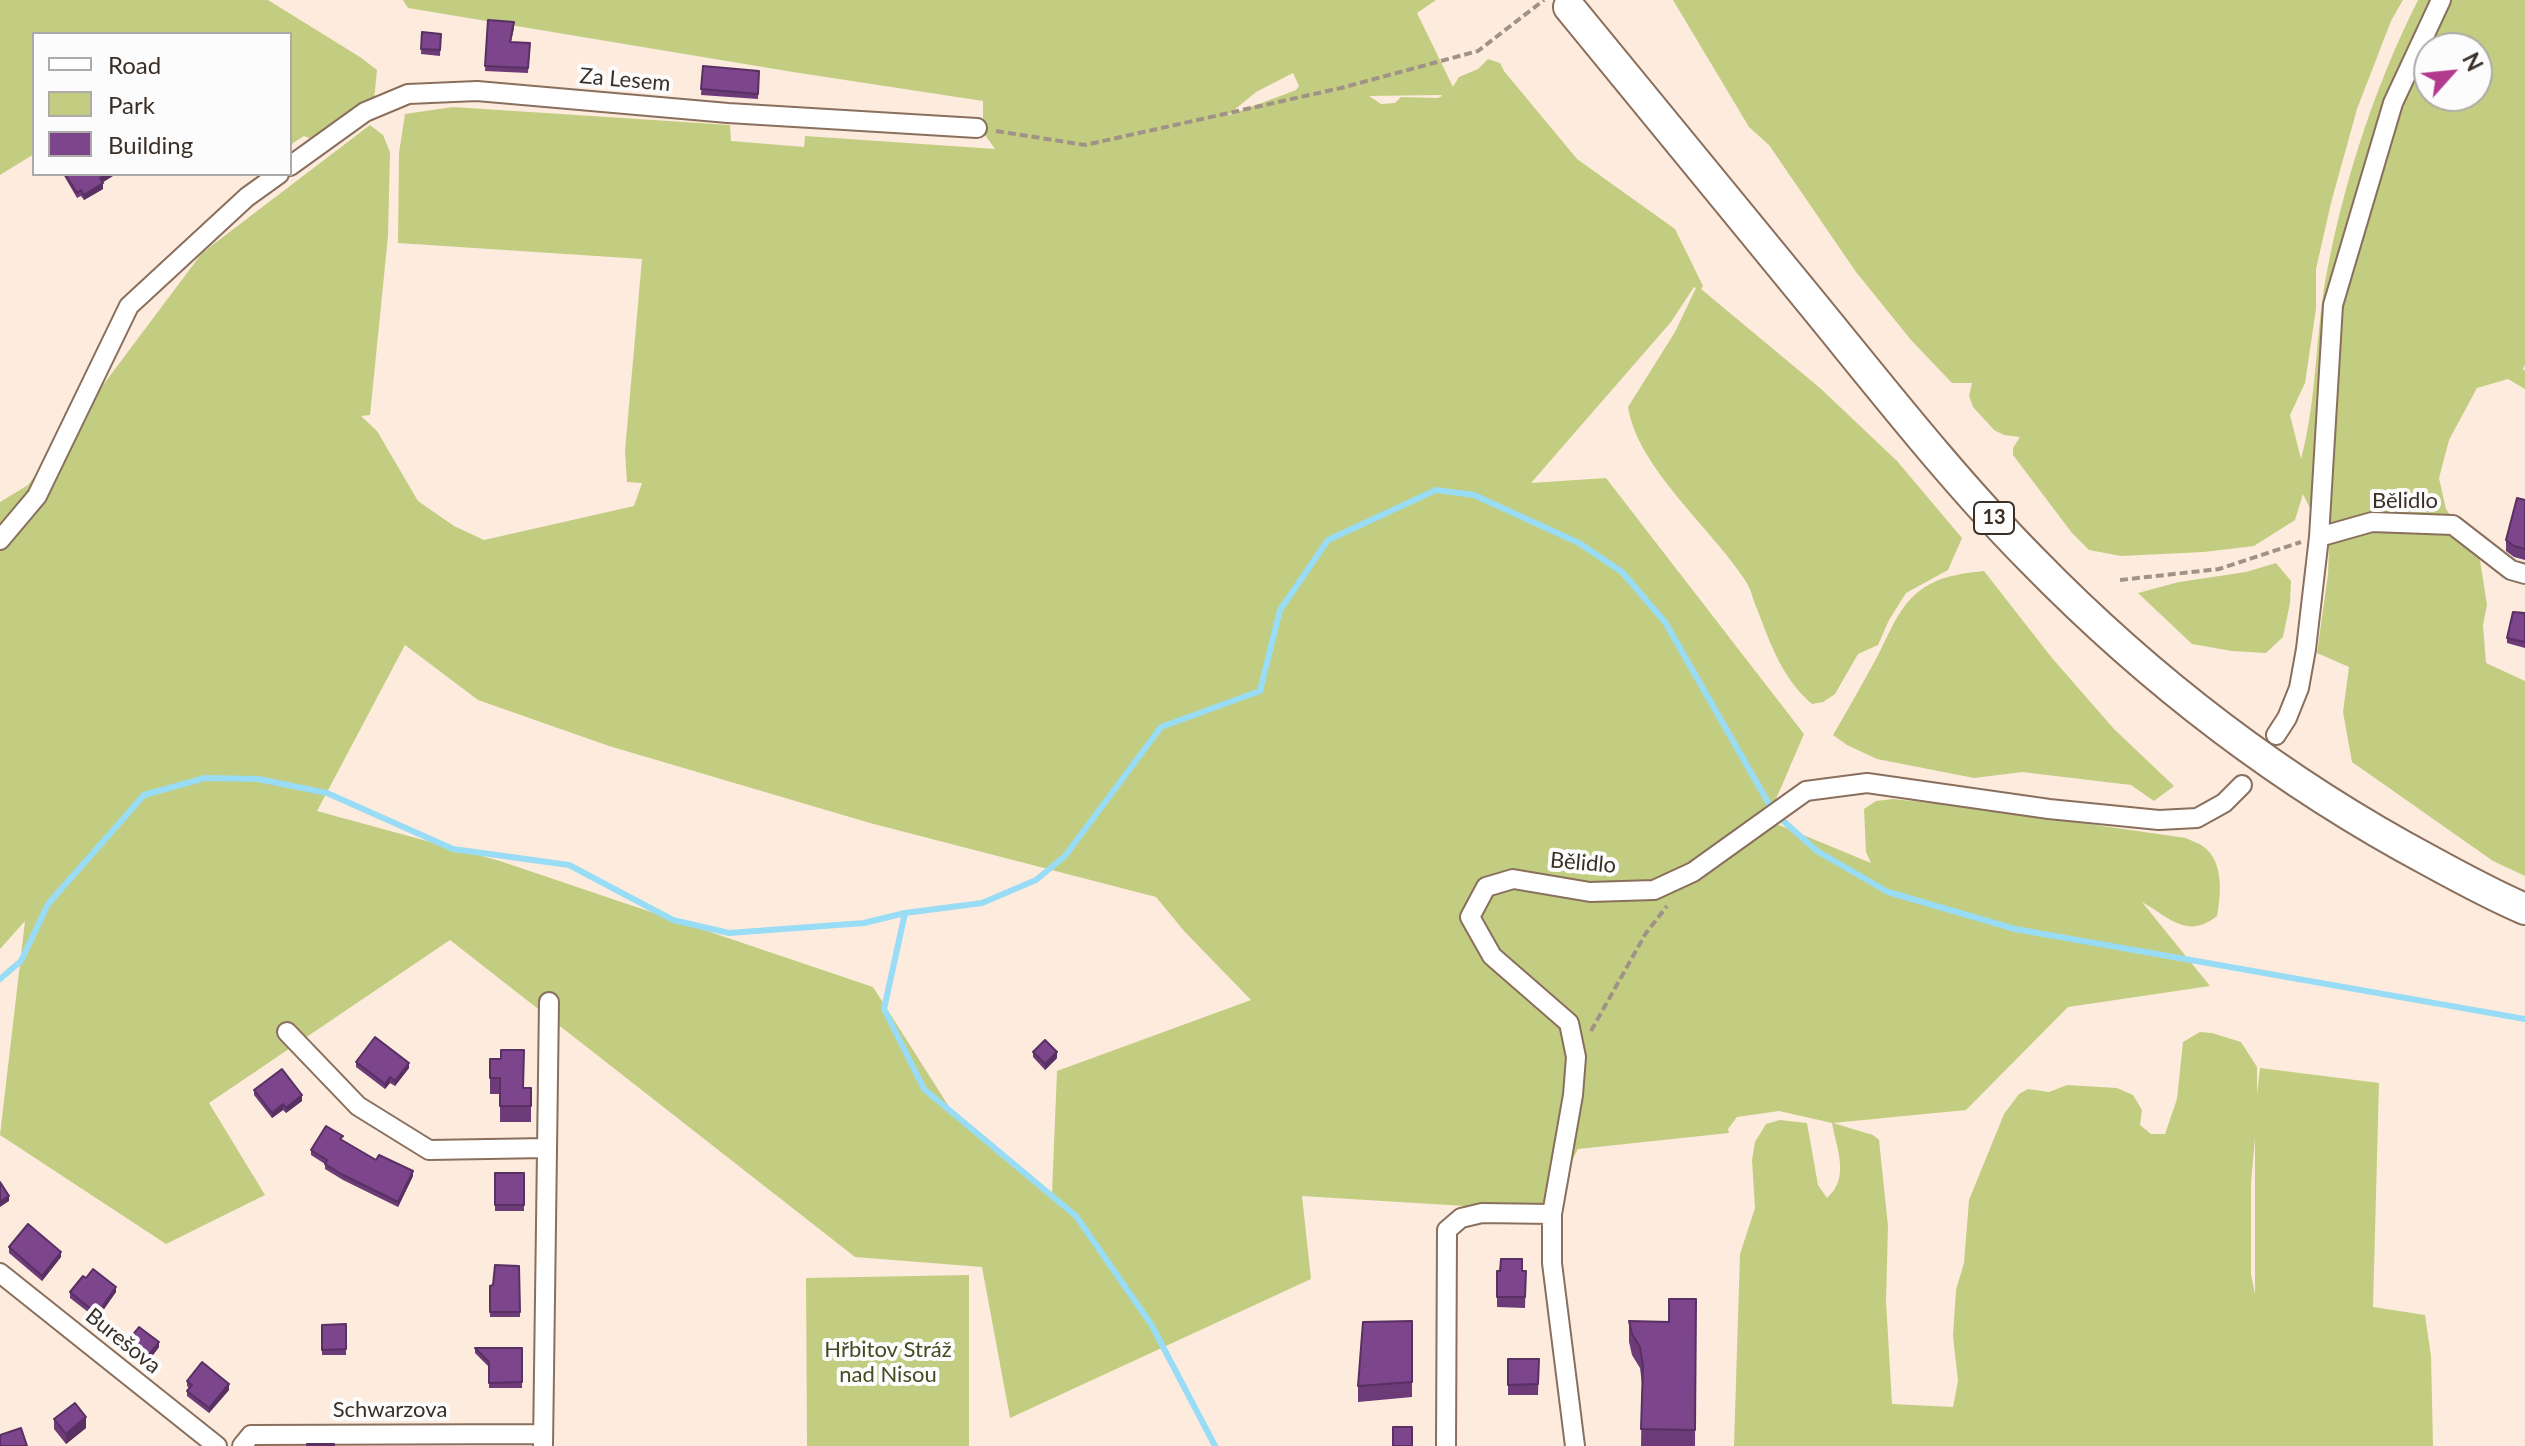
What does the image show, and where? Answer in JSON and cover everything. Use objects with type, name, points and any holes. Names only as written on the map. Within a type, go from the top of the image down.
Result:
[{"type":"main road","name":"13","points":[[1557,3],[1979,503],[2090,617],[2236,741],[2300,784],[2389,840],[2525,909]]},
{"type":"street","points":[[2276,735],[2287,718],[2299,688],[2306,649],[2319,537],[2333,305],[2393,103],[2441,0]]},
{"type":"street","name":"Za Lesem","points":[[292,165],[365,112],[408,94],[477,91],[728,113],[977,128]]},
{"type":"street","points":[[0,540],[37,496],[129,306],[247,197],[276,176]]},
{"type":"street","name":"Bělidlo","points":[[2319,537],[2372,522],[2453,525],[2511,570],[2525,574]]},
{"type":"street","name":"Bělidlo","points":[[1575,1446],[1552,1263],[1552,1214],[1573,1095],[1576,1057],[1569,1023],[1492,956],[1470,917],[1486,887],[1513,879],[1590,892],[1654,890],[1693,872],[1806,791],[1867,783],[2049,809],[2159,820],[2197,818],[2224,803],[2242,785]]},
{"type":"street","name":"Schwarzova","points":[[242,1446],[251,1435],[543,1440],[549,1002]]},
{"type":"street","points":[[287,1032],[358,1106],[429,1150],[547,1148]]},
{"type":"street","points":[[1446,1446],[1447,1230],[1461,1218],[1482,1213],[1552,1214]]},
{"type":"street","name":"Burešova","points":[[0,1273],[217,1446]]},
{"type":"path","points":[[977,128],[1085,145],[1341,88],[1478,51],[1557,3]]},
{"type":"path","points":[[2120,580],[2219,569],[2319,537]]},
{"type":"path","points":[[1576,1057],[1646,933],[1693,872]]},
{"type":"green space","points":[[0,0],[268,0],[377,70],[374,100],[314,140],[304,136],[292,144],[292,32],[32,32],[32,155],[0,175]]},
{"type":"green space","points":[[403,0],[1436,0],[1417,13],[1453,87],[1459,77],[1478,69],[1488,59],[1500,63],[1577,159],[1675,229],[1703,286],[1701,289],[1820,388],[1897,461],[1962,538],[1948,570],[1906,593],[1878,645],[1858,654],[1835,694],[1823,702],[1812,704],[1778,660],[1747,583],[1660,475],[1634,430],[1628,407],[1675,332],[1694,287],[1671,322],[1531,483],[1606,478],[1804,734],[1767,820],[1871,863],[1866,852],[1864,809],[1876,801],[1893,799],[1977,808],[2186,838],[2210,853],[2218,870],[2220,889],[2217,916],[2206,923],[2196,926],[2178,924],[2142,902],[2210,986],[2068,1007],[1966,1110],[1833,1123],[1873,1135],[1879,1140],[1888,1226],[1886,1301],[1892,1404],[1953,1407],[1958,1381],[1953,1336],[1956,1290],[1964,1263],[1969,1200],[2004,1114],[2019,1094],[2028,1089],[2049,1092],[2067,1085],[2117,1088],[2133,1095],[2142,1110],[2140,1125],[2151,1134],[2165,1134],[2177,1099],[2183,1042],[2200,1032],[2241,1042],[2257,1067],[2257,1095],[2260,1068],[2379,1083],[2373,1307],[2425,1315],[2431,1356],[2433,1446],[1734,1446],[1740,1254],[1755,1208],[1752,1160],[1755,1142],[1766,1124],[1780,1120],[1807,1123],[1818,1185],[1827,1198],[1834,1190],[1840,1172],[1832,1123],[1779,1111],[1737,1117],[1728,1129],[1729,1133],[1578,1149],[1546,1211],[1302,1196],[1311,1279],[1010,1418],[982,1267],[855,1257],[450,940],[209,1103],[265,1195],[166,1244],[0,1135],[25,921],[0,949],[0,502],[28,485],[202,253],[370,125],[383,135],[390,152],[388,236],[370,415],[361,416],[377,431],[418,501],[454,526],[484,540],[634,506],[642,483],[627,482],[625,451],[642,259],[398,243],[399,153],[405,114],[453,107],[730,125],[731,141],[804,147],[805,136],[995,149],[983,132],[983,101],[408,8]],"holes":[[[1293,73],[1299,86],[1296,90],[1227,116],[1256,92]],[[1369,96],[1442,96],[1401,97],[1395,103],[1381,104]],[[405,645],[478,700],[609,746],[870,823],[1156,897],[1184,931],[1251,1000],[1057,1071],[1052,1193],[953,1113],[873,987],[500,861],[317,811]],[[2255,1138],[2255,1294],[2251,1274],[2251,1183]]]},
{"type":"green space","points":[[1673,0],[2403,0],[2391,21],[2357,109],[2316,269],[2316,309],[2305,383],[2290,415],[2301,459],[2311,411],[2324,290],[2335,232],[2364,130],[2418,0],[2525,0],[2525,389],[2508,379],[2477,388],[2449,440],[2439,478],[2446,509],[2480,560],[2487,605],[2483,625],[2486,663],[2525,681],[2525,876],[2493,861],[2352,762],[2343,712],[2349,667],[2317,653],[2329,548],[2303,494],[2295,520],[2254,546],[2121,556],[2089,550],[2072,533],[2013,455],[2013,448],[2020,437],[1994,430],[1973,407],[1969,396],[1972,383],[1952,383],[1911,340],[1856,272],[1769,145],[1749,127]]},
{"type":"green space","points":[[2276,563],[2291,581],[2290,603],[2283,637],[2266,653],[2192,644],[2138,593],[2179,582],[2246,572]]},
{"type":"green space","points":[[1984,571],[2052,658],[2114,729],[2174,786],[2154,801],[2131,785],[2022,772],[1974,778],[1877,759],[1833,735],[1897,617],[1911,599],[1943,578]]},
{"type":"green space","name":"Hřbitov Stráž nad Nisou","points":[[969,1275],[969,1446],[807,1446],[806,1278]]},
{"type":"building","points":[[488,20],[514,22],[510,42],[530,43],[528,68],[485,66]]},
{"type":"building","points":[[422,32],[441,34],[440,50],[421,49]]},
{"type":"building","points":[[703,66],[759,71],[758,94],[701,89]]},
{"type":"building","points":[[66,176],[104,176],[100,178],[103,183],[84,195],[81,190],[77,193]]},
{"type":"building","points":[[2517,498],[2525,500],[2525,549],[2506,540]]},
{"type":"building","points":[[2513,612],[2525,613],[2525,642],[2507,638]]},
{"type":"building","points":[[375,1037],[409,1063],[395,1081],[390,1077],[385,1084],[356,1062]]},
{"type":"building","points":[[1045,1040],[1057,1052],[1045,1064],[1033,1052]]},
{"type":"building","points":[[501,1050],[524,1050],[523,1088],[531,1088],[531,1106],[500,1106],[500,1078],[490,1078],[490,1059],[501,1059]]},
{"type":"building","points":[[282,1069],[302,1095],[286,1108],[283,1104],[272,1113],[254,1090]]},
{"type":"building","points":[[326,1126],[343,1136],[340,1139],[376,1160],[379,1155],[413,1171],[398,1202],[343,1175],[325,1164],[327,1160],[311,1150]]},
{"type":"building","points":[[495,1173],[524,1173],[524,1205],[495,1205]]},
{"type":"building","points":[[0,1182],[9,1196],[0,1202]]},
{"type":"building","points":[[28,1224],[61,1252],[42,1276],[9,1247]]},
{"type":"building","points":[[1501,1259],[1522,1259],[1522,1271],[1526,1271],[1525,1297],[1497,1297],[1497,1271],[1500,1271]]},
{"type":"building","points":[[495,1265],[519,1266],[520,1312],[490,1312],[490,1286],[493,1285]]},
{"type":"building","points":[[93,1269],[116,1287],[97,1314],[70,1292]]},
{"type":"building","points":[[1669,1299],[1696,1299],[1695,1430],[1641,1429],[1643,1366],[1640,1347],[1629,1321],[1669,1322]]},
{"type":"building","points":[[1412,1321],[1412,1382],[1358,1386],[1363,1322]]},
{"type":"building","points":[[346,1324],[346,1349],[322,1350],[322,1325]]},
{"type":"building","points":[[139,1327],[159,1342],[147,1357],[127,1342]]},
{"type":"building","points":[[475,1348],[522,1348],[522,1382],[489,1383],[489,1362]]},
{"type":"building","points":[[1508,1359],[1539,1359],[1538,1384],[1508,1385]]},
{"type":"building","points":[[202,1362],[229,1384],[209,1408],[187,1391],[192,1385],[187,1381]]},
{"type":"building","points":[[75,1403],[86,1417],[66,1434],[54,1419]]},
{"type":"building","points":[[1393,1427],[1412,1427],[1412,1446],[1393,1446]]},
{"type":"building","points":[[21,1428],[27,1446],[0,1446],[0,1435]]},
{"type":"building","points":[[334,1444],[334,1446],[307,1446]]},
{"type":"waterway","points":[[0,979],[21,961],[48,904],[144,795],[205,778],[258,779],[327,793],[453,849],[569,865],[673,920],[729,933],[864,923],[905,913],[982,903],[1036,880],[1065,856],[1161,727],[1260,691],[1280,610],[1328,540],[1436,490],[1474,495],[1579,543],[1622,572],[1665,622],[1773,811]]},
{"type":"waterway","points":[[1780,818],[1817,851],[1888,892],[2015,929],[2525,1019]]},
{"type":"waterway","points":[[905,913],[884,1009],[924,1089],[1076,1216],[1151,1324],[1215,1446]]}]
